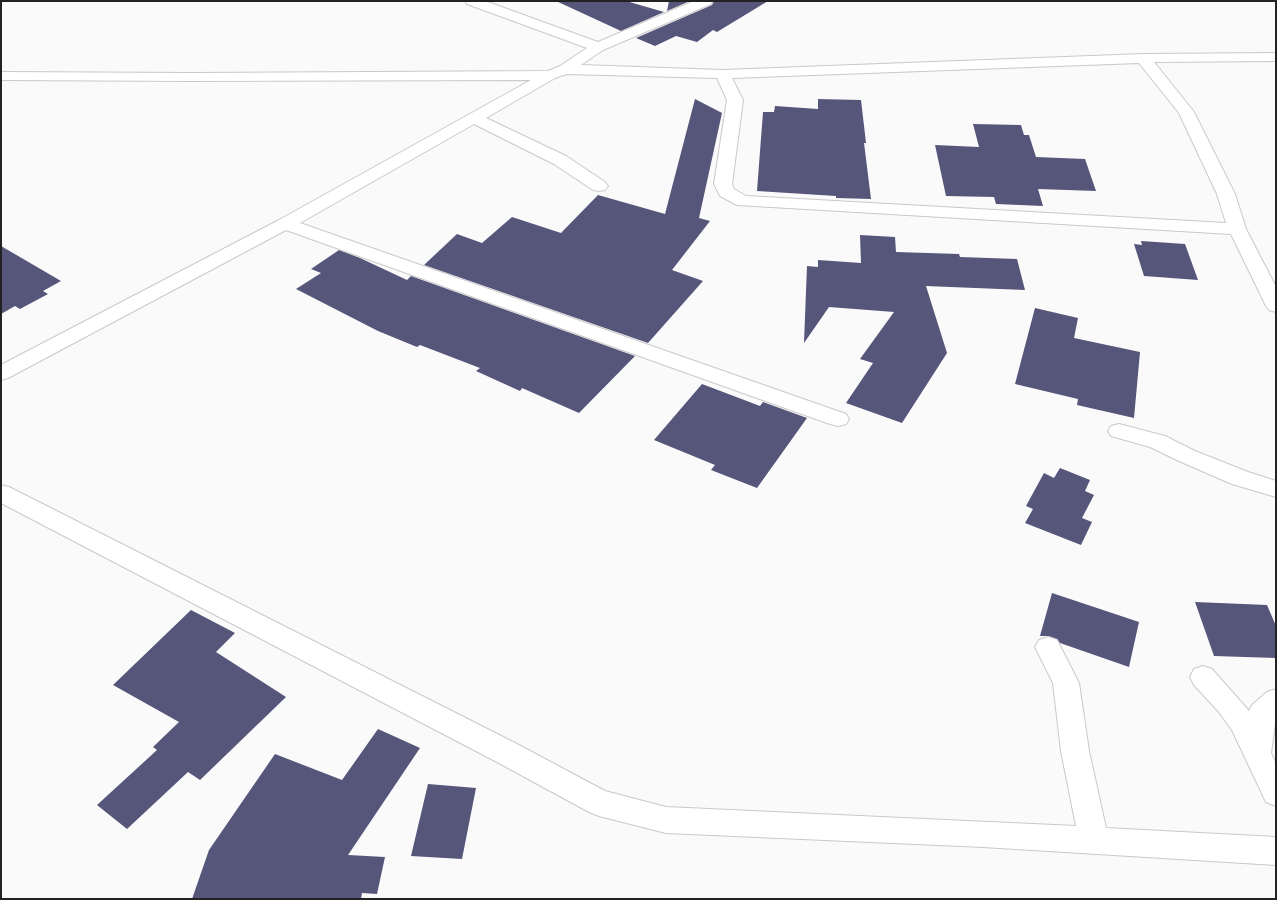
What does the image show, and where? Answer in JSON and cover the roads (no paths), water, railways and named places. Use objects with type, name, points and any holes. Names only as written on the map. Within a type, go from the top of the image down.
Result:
[{"type":"street","points":[[472,1],[598,47]]},
{"type":"street","points":[[1,372],[285,224],[557,72],[598,47],[706,1]]},
{"type":"street","points":[[1,76],[192,77],[557,72],[723,74],[1143,58],[1276,57]]},
{"type":"street","points":[[1143,58],[1186,112],[1226,194],[1237,230],[1276,306]]},
{"type":"street","points":[[723,74],[735,100],[723,184],[726,192],[743,201],[1237,230]]},
{"type":"street","points":[[474,118],[560,160],[599,186]]},
{"type":"street","points":[[285,224],[838,419]]},
{"type":"street","points":[[1119,431],[1157,441],[1187,456],[1240,478],[1276,489]]},
{"type":"street","points":[[1,493],[507,753],[599,803],[666,820],[1276,851]]},
{"type":"street","points":[[1048,647],[1066,683],[1075,751],[1094,841]]},
{"type":"street","points":[[1203,677],[1228,704],[1242,722],[1276,793]]},
{"type":"street","points":[[1257,752],[1262,713],[1276,700]]}]
